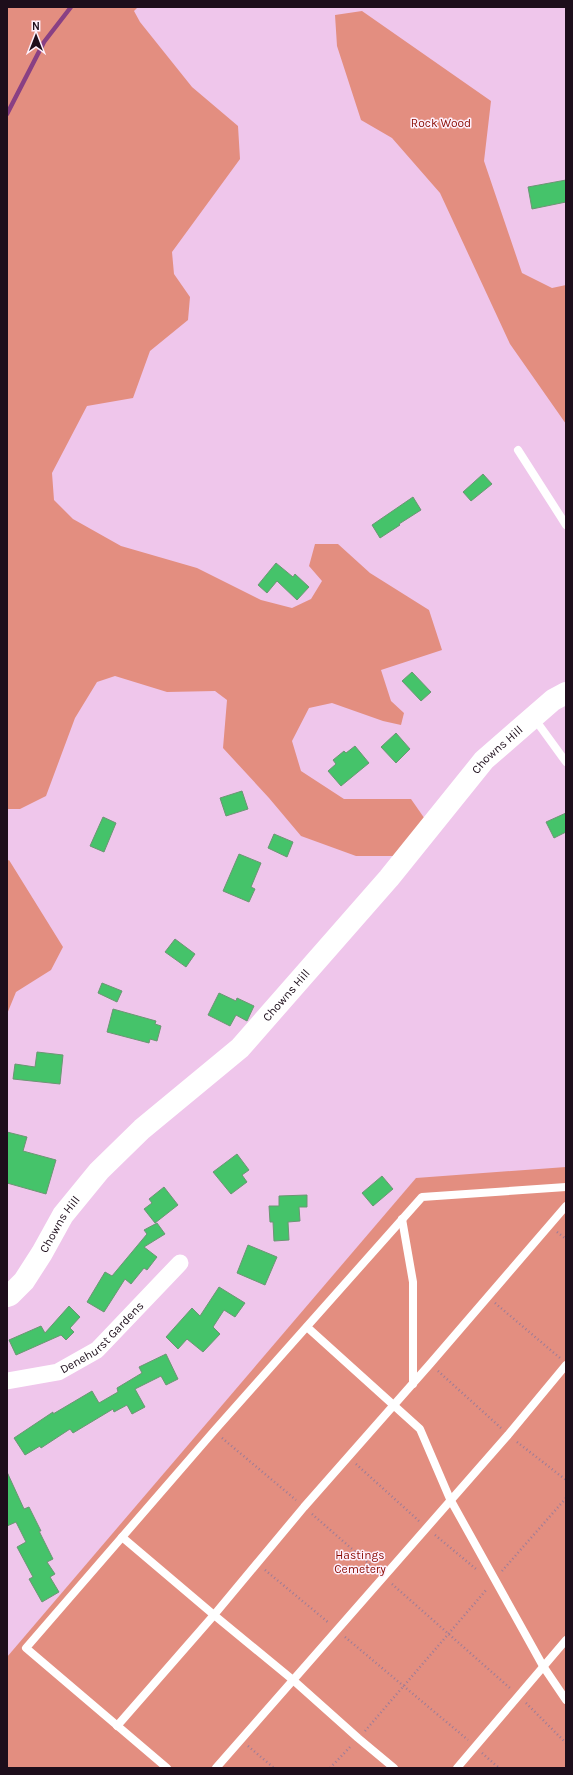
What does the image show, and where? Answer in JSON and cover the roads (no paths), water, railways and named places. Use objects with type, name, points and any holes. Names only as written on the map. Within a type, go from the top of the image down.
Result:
[{"type":"street","name":"Chowns Hill","points":[[7,1296],[10,1295],[24,1281],[42,1253],[63,1214],[99,1171],[142,1129],[240,1048],[389,878],[484,760],[553,700],[566,693]]},
{"type":"street","name":"Denehurst Gardens","points":[[7,1381],[58,1372],[97,1350],[180,1263]]},
{"type":"lane","points":[[518,450],[566,525]]},
{"type":"lane","points":[[533,718],[566,762]]},
{"type":"lane","points":[[167,1768],[26,1648],[422,1197],[566,1187]]},
{"type":"lane","points":[[118,1726],[214,1615],[304,1507],[566,1206]]},
{"type":"lane","points":[[402,1219],[413,1282],[412,1384]]},
{"type":"lane","points":[[307,1327],[420,1429],[450,1499],[543,1666],[566,1700]]},
{"type":"lane","points":[[216,1768],[336,1629],[508,1435],[566,1364]]},
{"type":"lane","points":[[122,1537],[293,1680],[394,1768]]},
{"type":"lane","points":[[457,1768],[566,1640]]},
{"type":"waterway","points":[[7,114],[44,42],[71,7]]},
{"type":"park label","name":"Rock Wood","points":[[441,123]]},
{"type":"park label","name":"Hastings Cemetery","points":[[360,1562]]}]
